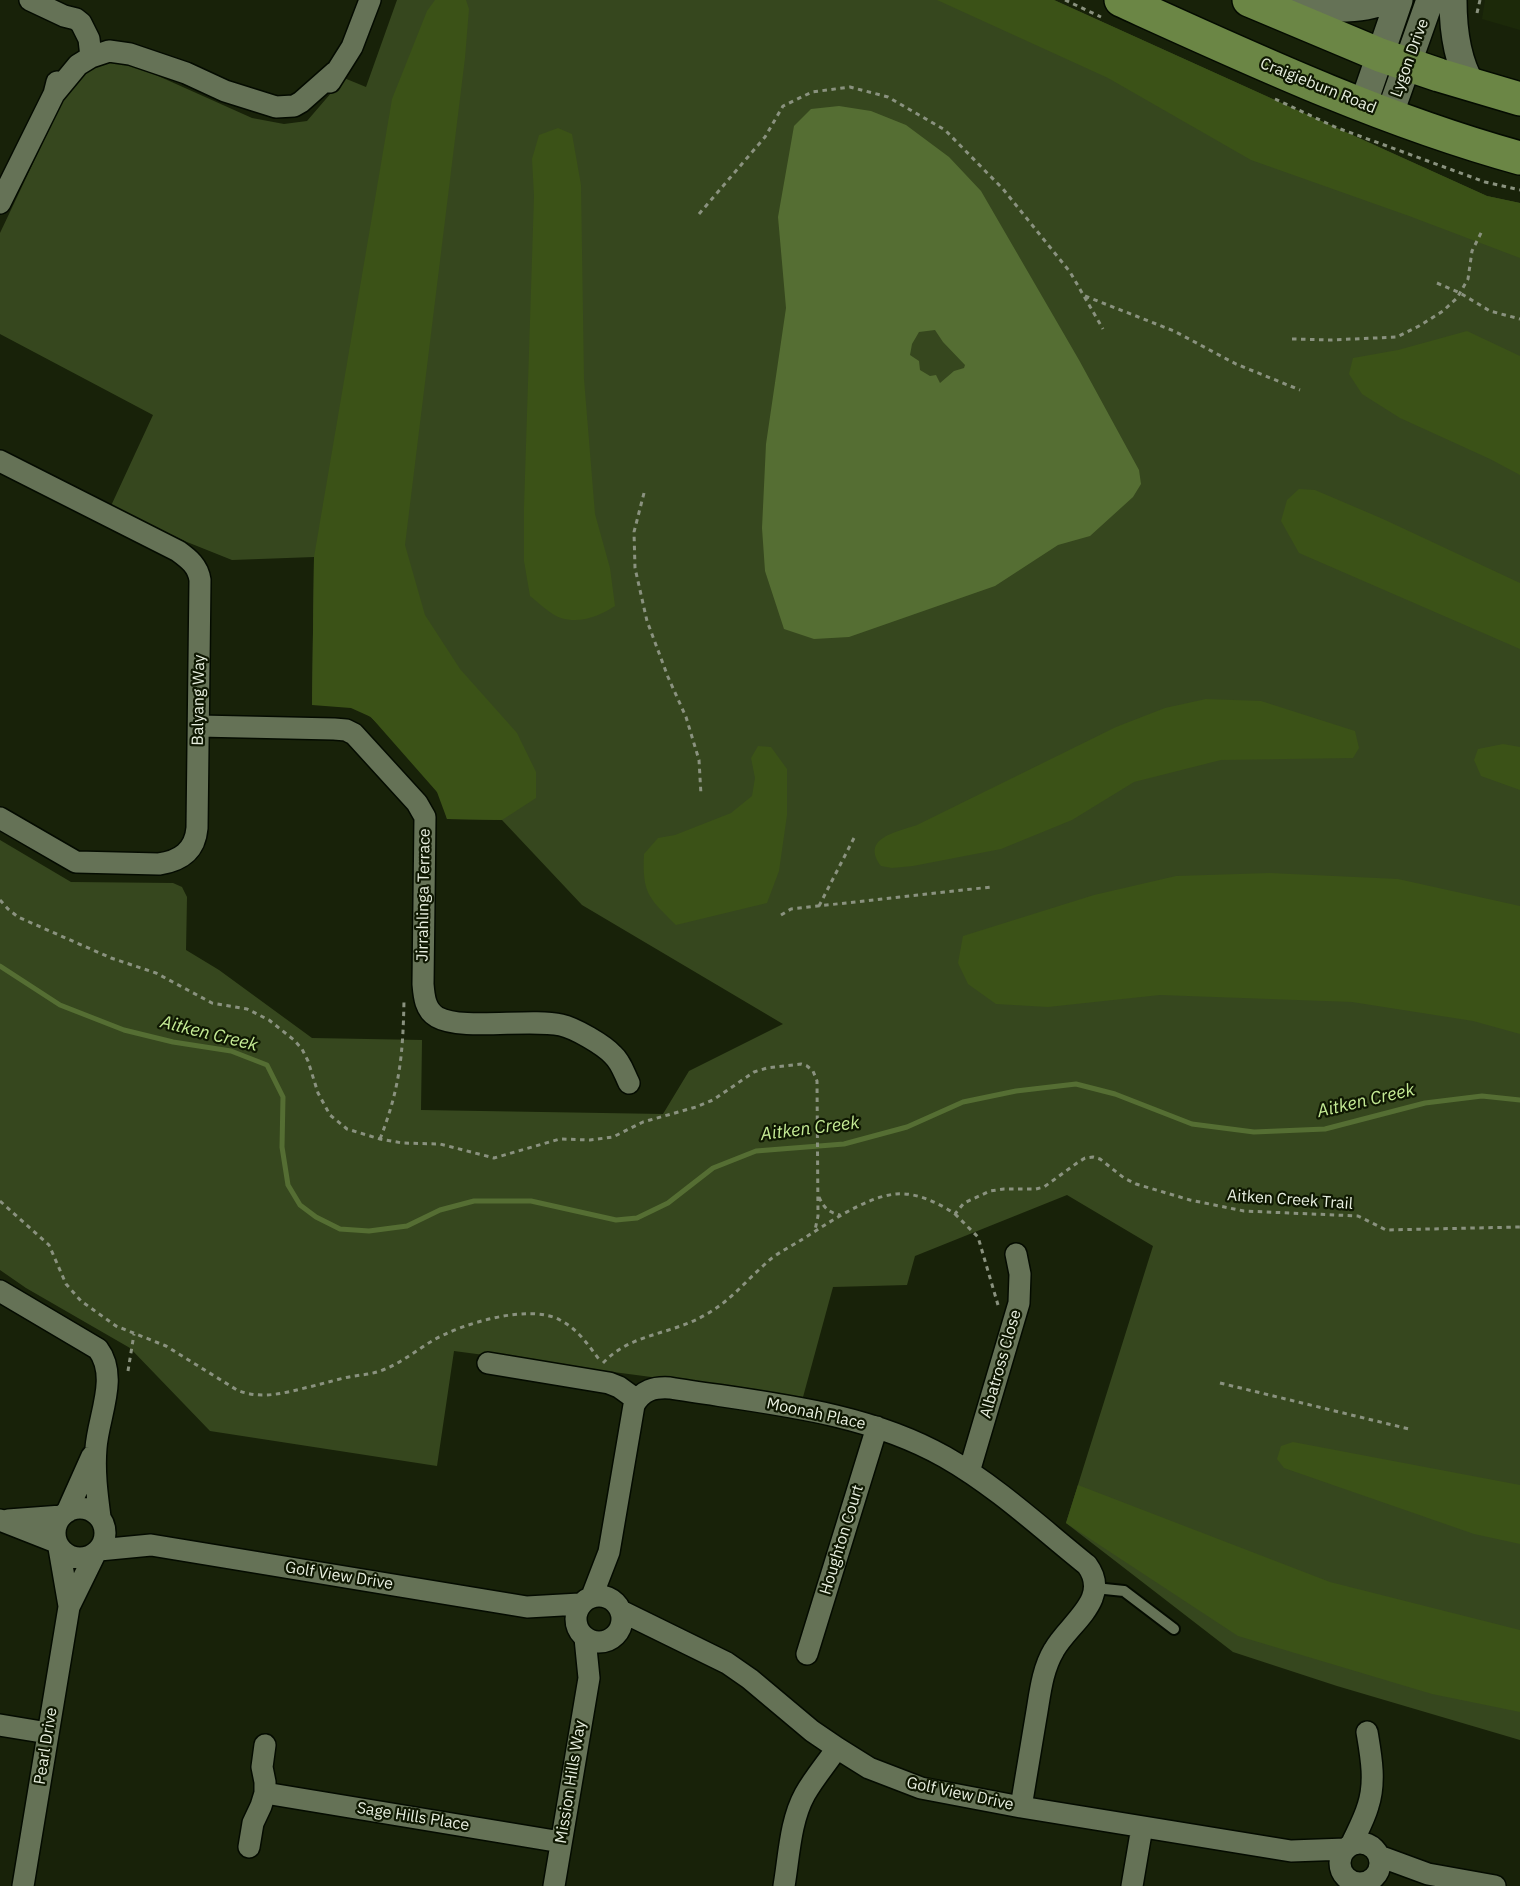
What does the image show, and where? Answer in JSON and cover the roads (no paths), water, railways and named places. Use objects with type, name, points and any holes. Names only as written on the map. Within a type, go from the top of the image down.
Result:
[{"type":"main road","name":"Craigieburn Road","points":[[1121,0],[1258,62],[1376,110],[1520,158]]},
{"type":"main road","points":[[1249,0],[1394,60],[1520,99]]},
{"type":"street","points":[[30,0],[64,16],[88,50]]},
{"type":"street","points":[[88,50],[118,52],[186,73],[225,91],[286,107],[301,102],[335,72],[352,47],[370,0]]},
{"type":"street","points":[[1268,0],[1325,8],[1362,6],[1385,0]]},
{"type":"street","name":"Lygon Drive","points":[[1394,60],[1399,0]]},
{"type":"street","name":"Lygon Drive","points":[[1376,110],[1394,60],[1430,0]]},
{"type":"street","points":[[1453,0],[1454,26],[1463,70],[1472,86]]},
{"type":"street","points":[[0,203],[54,94],[88,50]]},
{"type":"street","name":"Balyang Way","points":[[0,461],[178,551],[195,567],[200,580],[196,835],[188,851],[180,858],[159,864],[76,862],[0,818]]},
{"type":"street","name":"Jirrahlinga Terrace","points":[[199,726],[334,729],[346,730],[354,734],[417,803],[425,817],[423,984],[424,996],[431,1011],[453,1022],[549,1023],[568,1027],[613,1054],[629,1083]]},
{"type":"street","name":"Albatross Close","points":[[969,1472],[1019,1303],[1020,1275],[1016,1254]]},
{"type":"street","points":[[0,1291],[90,1344],[103,1355],[106,1363],[108,1377],[96,1447],[96,1491],[105,1528],[105,1540],[97,1552],[76,1558],[64,1553],[58,1545],[55,1528],[96,1447]]},
{"type":"street","points":[[488,1363],[603,1381],[619,1387],[637,1400],[632,1414],[609,1552],[586,1600],[576,1611],[581,1632],[599,1642],[611,1637],[621,1623],[609,1552]]},
{"type":"street","name":"Moonah Place","points":[[637,1400],[649,1390],[659,1387],[670,1388],[821,1413],[878,1427],[924,1446],[969,1472],[1087,1565],[1092,1572],[1095,1588]]},
{"type":"street","name":"Houghton Court","points":[[807,1654],[878,1427]]},
{"type":"street","points":[[2,1520],[64,1514],[73,1509],[85,1508],[96,1513],[102,1520]]},
{"type":"street","points":[[2,1520],[58,1545]]},
{"type":"street","name":"Golf View Drive","points":[[102,1520],[151,1545]]},
{"type":"street","name":"Pearl Drive","points":[[23,1886],[69,1607],[65,1574],[58,1545]]},
{"type":"street","name":"Golf View Drive","points":[[97,1552],[151,1545],[527,1606],[586,1600]]},
{"type":"street","name":"Pearl Drive","points":[[69,1607],[97,1552]]},
{"type":"street","points":[[1021,1807],[1041,1687],[1048,1662],[1061,1638],[1091,1602],[1095,1588]]},
{"type":"street","points":[[586,1600],[600,1596],[618,1606]]},
{"type":"street","name":"Golf View Drive","points":[[527,1606],[581,1632]]},
{"type":"street","name":"Golf View Drive","points":[[618,1606],[670,1636],[727,1663],[750,1679],[812,1731],[870,1768],[921,1788],[1021,1807],[1290,1851],[1349,1847]]},
{"type":"street","name":"Mission Hills Way","points":[[581,1632],[589,1678]]},
{"type":"street","name":"Golf View Drive","points":[[611,1637],[670,1636]]},
{"type":"street","name":"Mission Hills Way","points":[[554,1886],[589,1678],[611,1637]]},
{"type":"street","points":[[0,1725],[48,1733]]},
{"type":"street","points":[[1367,1732],[1372,1784],[1369,1806],[1373,1870]]},
{"type":"street","points":[[249,1847],[253,1823],[265,1793],[262,1767],[265,1745]]},
{"type":"street","points":[[784,1886],[800,1806],[805,1794],[837,1748]]},
{"type":"street","name":"Sage Hills Place","points":[[265,1793],[561,1842]]},
{"type":"street","points":[[1369,1806],[1349,1847],[1340,1859],[1345,1879],[1358,1883],[1373,1870],[1428,1874],[1495,1886]]},
{"type":"street","points":[[1132,1886],[1142,1827]]},
{"type":"street","points":[[1349,1847],[1364,1844],[1373,1870]]},
{"type":"street","name":"Golf View Drive","points":[[1290,1851],[1345,1879]]},
{"type":"lane","points":[[1095,1588],[1124,1591],[1174,1629]]},
{"type":"waterway","name":"Aitken Creek","points":[[0,966],[60,1005],[124,1030],[173,1042],[231,1051],[267,1065],[283,1097],[282,1147],[288,1185],[300,1205],[316,1217],[340,1229],[369,1231],[407,1226],[440,1210],[474,1201],[531,1201],[616,1220],[637,1218],[668,1203],[713,1168],[756,1151],[844,1144],[907,1127],[963,1102],[1016,1091],[1076,1084],[1115,1094],[1192,1124],[1254,1132],[1325,1129],[1425,1103],[1482,1096],[1520,1100]]}]
